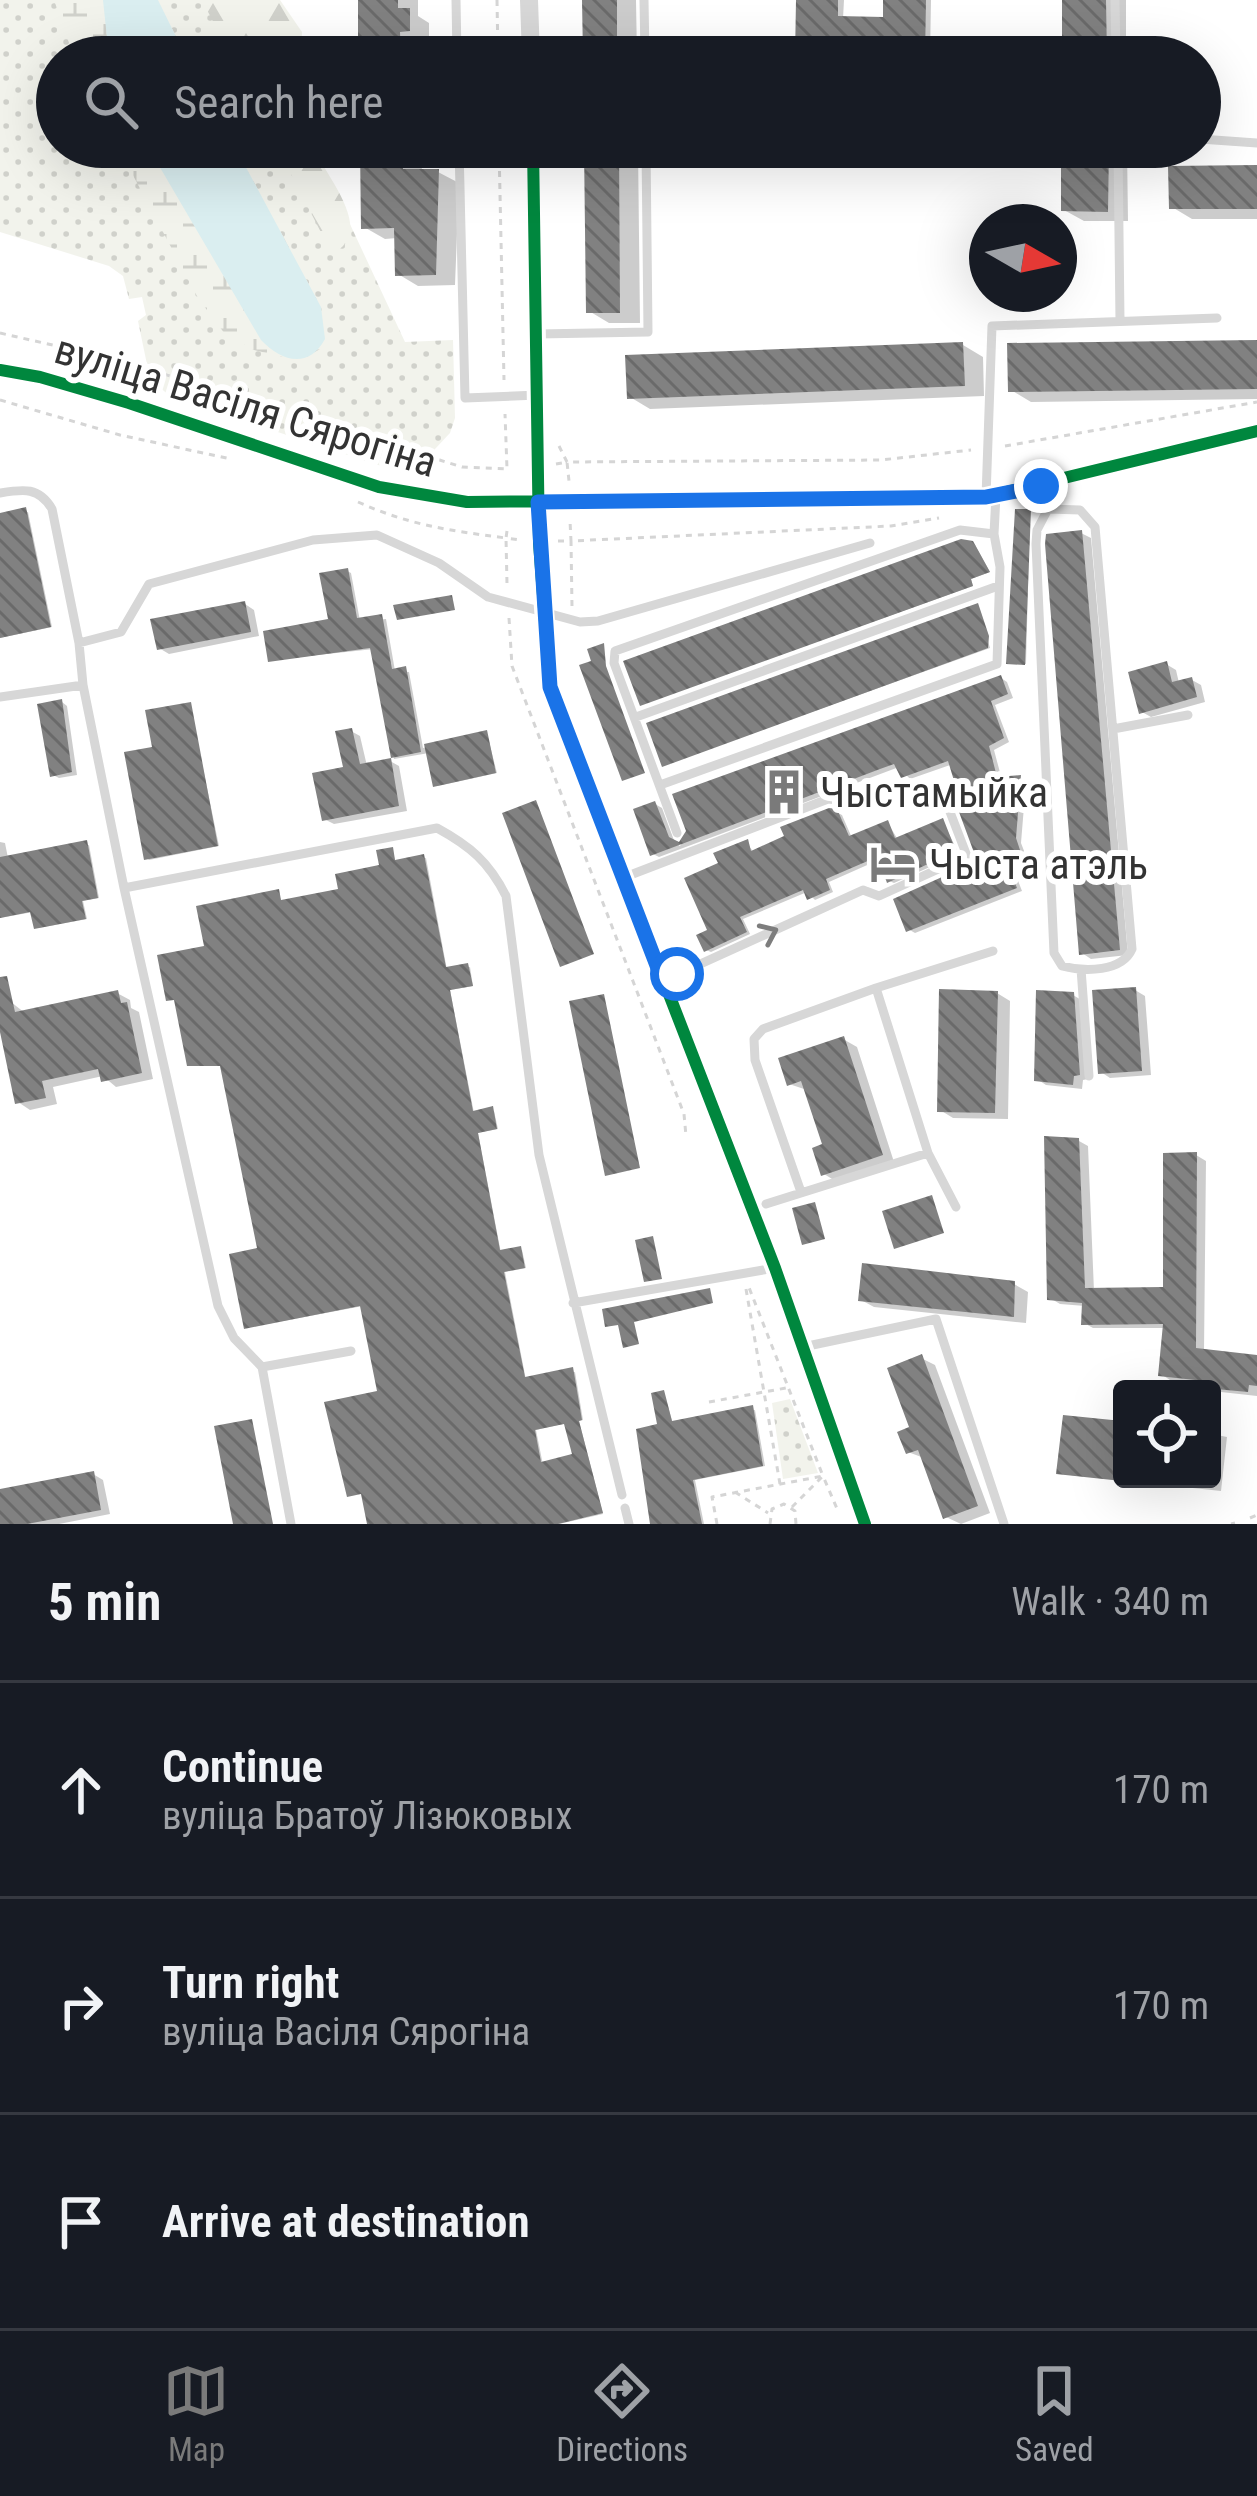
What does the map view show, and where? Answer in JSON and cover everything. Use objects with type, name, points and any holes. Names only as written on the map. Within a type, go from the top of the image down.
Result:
[{"type":"street","points":[[529,0],[530,36]]},
{"type":"street","points":[[534,168],[538,502],[550,687],[775,1268],[865,1524]]},
{"type":"street","name":"вуліца Васіля Сярогіна","points":[[0,370],[40,376],[129,403],[379,487],[467,502],[991,496],[1257,431]]},
{"type":"lane","points":[[456,0],[457,36]]},
{"type":"lane","points":[[644,0],[645,36]]},
{"type":"lane","points":[[1115,0],[1116,36]]},
{"type":"lane","points":[[1221,140],[1257,143]]},
{"type":"lane","points":[[460,168],[466,398],[538,395]]},
{"type":"lane","points":[[538,334],[648,332],[646,168]]},
{"type":"lane","points":[[1118,168],[1120,321]]},
{"type":"lane","points":[[660,785],[997,664],[1000,567],[987,448],[992,326],[1217,318]]},
{"type":"lane","points":[[1041,486],[1048,509],[1036,544],[1054,953],[1062,966],[1117,966],[1132,949],[1095,526],[1081,510],[1048,509]]},
{"type":"lane","points":[[0,493],[24,489],[43,495],[52,509],[124,888],[218,1306],[234,1338],[262,1366],[291,1524]]},
{"type":"lane","points":[[677,833],[614,663],[615,651],[960,530],[994,534]]},
{"type":"lane","points":[[79,643],[121,632],[149,584],[313,540],[377,535],[439,563],[488,597],[580,622],[598,621],[870,543]]},
{"type":"lane","points":[[636,717],[998,586]]},
{"type":"lane","points":[[0,697],[83,685]]},
{"type":"lane","points":[[1113,729],[1188,715]]},
{"type":"lane","points":[[624,878],[828,799],[859,802],[907,789],[945,799],[967,856],[879,896],[863,890],[663,981]]},
{"type":"lane","points":[[124,888],[437,828],[467,844],[490,865],[506,896],[538,1155],[622,1495]]},
{"type":"lane","points":[[800,1192],[755,1060],[754,1039],[763,1029],[993,951]]},
{"type":"lane","points":[[1081,969],[1089,1076]]},
{"type":"lane","points":[[876,988],[928,1153],[956,1207]]},
{"type":"lane","points":[[766,1204],[928,1153]]},
{"type":"lane","points":[[573,1303],[775,1268]]},
{"type":"lane","points":[[803,1347],[936,1319],[1004,1524]]},
{"type":"lane","points":[[262,1366],[351,1351]]},
{"type":"lane","points":[[626,1508],[629,1524]]},
{"type":"path","points":[[497,0],[498,36]]},
{"type":"path","points":[[500,168],[506,484]]},
{"type":"path","points":[[0,333],[109,358]]},
{"type":"path","points":[[141,367],[441,462],[507,469]]},
{"type":"path","points":[[0,400],[120,435],[237,460]]},
{"type":"path","points":[[556,464],[881,460],[987,448],[1257,402]]},
{"type":"path","points":[[567,462],[568,483]]},
{"type":"path","points":[[357,501],[414,524],[507,534],[525,541]]},
{"type":"path","points":[[550,542],[571,541],[570,520]]},
{"type":"path","points":[[507,534],[512,666],[684,1114],[686,1136]]},
{"type":"path","points":[[743,1274],[844,1524]]},
{"type":"path","points":[[743,1274],[780,1484]]},
{"type":"path","points":[[709,1402],[788,1388]]},
{"type":"path","points":[[717,1524],[712,1496],[823,1476]]},
{"type":"path","points":[[792,1508],[823,1476]]},
{"type":"path","points":[[735,1492],[769,1514]]},
{"type":"path","points":[[769,1514],[779,1504],[792,1508]]},
{"type":"path","points":[[792,1508],[796,1524]]},
{"type":"path","points":[[769,1514],[770,1524]]},
{"type":"path","points":[[1250,1518],[1257,1515]]},
{"type":"green space","points":[[0,0],[245,0],[262,36],[36,36],[36,168],[324,168],[405,342],[453,340],[455,418],[450,433],[435,449],[433,480],[171,397],[150,379],[138,321],[146,315],[142,297],[129,299],[123,276],[109,266],[0,232]]},
{"type":"green space","points":[[54,0],[158,0],[176,36],[67,36]]},
{"type":"green space","points":[[202,0],[280,0],[302,32],[302,36],[220,36]]},
{"type":"green space","points":[[129,168],[246,168],[321,307],[326,329],[320,349],[301,360],[254,350],[225,334],[198,298]]},
{"type":"green space","points":[[288,168],[325,168],[343,200],[350,228],[347,240],[338,250],[328,246]]},
{"type":"green space","points":[[790,1399],[818,1473],[783,1479],[772,1403]]},
{"type":"shaded area","points":[[103,0],[158,0],[176,36],[107,36]]},
{"type":"shaded area","points":[[160,168],[246,168],[321,307],[325,339],[311,355],[294,359],[261,340]]},
{"type":"building","points":[[358,0],[398,0],[398,8],[410,8],[410,31],[400,32],[400,36],[358,36]]},
{"type":"building","points":[[582,0],[617,0],[617,36],[583,36]]},
{"type":"building","points":[[796,0],[838,0],[838,16],[883,17],[883,0],[926,0],[925,36],[795,36]]},
{"type":"building","points":[[1062,0],[1106,0],[1107,36],[1062,36]]},
{"type":"building","points":[[1257,165],[1257,209],[1169,209],[1168,168]]},
{"type":"building","points":[[360,168],[439,169],[436,275],[395,276],[394,228],[361,229]]},
{"type":"building","points":[[584,168],[619,168],[620,313],[586,313]]},
{"type":"building","points":[[1061,168],[1109,168],[1108,212],[1077,211],[1077,204],[1061,204]]},
{"type":"building","points":[[1257,340],[1257,389],[1008,392],[1007,343]]},
{"type":"building","points":[[963,342],[965,386],[627,399],[625,355]]},
{"type":"building","points":[[26,507],[51,627],[0,638],[0,513]]},
{"type":"building","points":[[1015,509],[1031,509],[1025,665],[1006,664]]},
{"type":"building","points":[[1082,530],[1120,950],[1079,955],[1045,544],[1046,534]]},
{"type":"building","points":[[961,539],[973,541],[990,572],[971,579],[973,586],[640,706],[623,661]]},
{"type":"building","points":[[348,568],[357,618],[382,614],[392,669],[406,666],[421,752],[391,758],[370,648],[268,662],[263,631],[328,619],[319,573]]},
{"type":"building","points":[[452,595],[455,610],[397,620],[393,605]]},
{"type":"building","points":[[245,601],[251,632],[157,650],[150,619]]},
{"type":"building","points":[[978,603],[988,648],[662,767],[646,723]]},
{"type":"building","points":[[604,643],[606,666],[645,773],[622,781],[579,665],[591,661],[587,649]]},
{"type":"building","points":[[1167,661],[1172,682],[1192,677],[1197,697],[1139,714],[1128,672]]},
{"type":"building","points":[[1001,675],[1008,694],[991,701],[1004,738],[989,746],[997,777],[1021,775],[1016,838],[1021,853],[1005,857],[1017,888],[906,932],[893,899],[976,858],[948,761],[901,778],[894,764],[650,856],[633,809],[655,801],[669,837],[679,842],[686,831],[672,794]]},
{"type":"building","points":[[62,699],[72,772],[50,777],[37,704]]},
{"type":"building","points":[[191,702],[218,846],[144,860],[124,752],[152,747],[145,710]]},
{"type":"building","points":[[352,728],[360,764],[391,758],[399,806],[322,821],[312,773],[343,767],[335,731]]},
{"type":"building","points":[[487,730],[496,773],[433,787],[424,744]]},
{"type":"building","points":[[536,800],[594,954],[560,967],[502,813]]},
{"type":"building","points":[[837,809],[849,836],[888,820],[895,838],[943,818],[956,851],[887,883],[885,877],[878,880],[870,860],[826,879],[830,890],[807,900],[803,890],[740,917],[747,932],[704,952],[696,935],[707,930],[684,878],[718,863],[713,853],[748,839],[751,851],[784,836],[780,827]]},
{"type":"building","points":[[87,840],[98,898],[82,901],[86,919],[34,929],[30,912],[0,918],[0,857]]},
{"type":"building","points":[[393,847],[395,860],[424,854],[446,967],[468,963],[473,986],[450,990],[473,1111],[493,1106],[497,1129],[478,1133],[500,1250],[521,1246],[525,1268],[504,1272],[525,1377],[573,1367],[579,1421],[603,1513],[558,1524],[367,1524],[361,1494],[347,1497],[324,1402],[377,1391],[360,1306],[244,1329],[229,1254],[257,1248],[220,1066],[187,1066],[174,1000],[166,1001],[157,955],[204,946],[196,906],[279,889],[281,900],[338,889],[335,874],[379,865],[376,850]],"holes":[[[564,1424],[572,1454],[541,1462],[535,1430]]]},
{"type":"building","points":[[7,976],[15,1012],[118,990],[121,1003],[127,1002],[142,1073],[101,1082],[98,1069],[42,1081],[46,1098],[15,1104],[0,1032],[0,977]]},
{"type":"building","points":[[1136,987],[1142,1071],[1098,1074],[1092,990]]},
{"type":"building","points":[[939,989],[998,991],[995,1113],[937,1112]]},
{"type":"building","points":[[1036,990],[1074,992],[1080,1075],[1074,1076],[1073,1085],[1034,1081]]},
{"type":"building","points":[[604,994],[640,1168],[605,1176],[569,1001]]},
{"type":"building","points":[[844,1036],[883,1155],[821,1176],[812,1148],[822,1144],[801,1081],[787,1086],[778,1058]]},
{"type":"building","points":[[1044,1136],[1079,1138],[1085,1288],[1163,1287],[1163,1153],[1197,1152],[1196,1348],[1257,1355],[1257,1386],[1249,1385],[1248,1392],[1221,1390],[1221,1380],[1158,1376],[1163,1324],[1081,1325],[1082,1303],[1047,1300]]},
{"type":"building","points":[[932,1195],[944,1233],[894,1249],[882,1211]]},
{"type":"building","points":[[815,1202],[825,1239],[802,1245],[792,1208]]},
{"type":"building","points":[[653,1236],[662,1279],[644,1282],[635,1240]]},
{"type":"building","points":[[862,1263],[1015,1281],[1014,1317],[858,1301]]},
{"type":"building","points":[[710,1288],[713,1303],[634,1322],[639,1344],[623,1348],[618,1325],[605,1327],[602,1309]]},
{"type":"building","points":[[922,1354],[978,1506],[943,1519],[918,1450],[906,1454],[897,1432],[909,1427],[887,1368]]},
{"type":"building","points":[[664,1390],[672,1421],[753,1405],[763,1466],[693,1480],[702,1524],[650,1524],[636,1429],[657,1424],[651,1393]]},
{"type":"building","points":[[1063,1415],[1113,1420],[1113,1480],[1056,1474]]},
{"type":"building","points":[[252,1419],[273,1524],[233,1524],[214,1426]]},
{"type":"building","points":[[94,1471],[101,1510],[27,1524],[0,1524],[0,1489]]},
{"type":"cycle path","points":[[533,168],[539,543],[550,687],[775,1268],[865,1524]]},
{"type":"cycle path","points":[[0,370],[129,403],[379,487],[467,502],[986,497],[1257,431]]},
{"type":"place","name":"Чыстамыйка","points":[[784,792]]},
{"type":"place","name":"Чыста атэль","points":[[893,864]]},
{"type":"route","points":[[677,974],[663,981],[550,687],[538,502],[986,497],[1041,486]]}]
